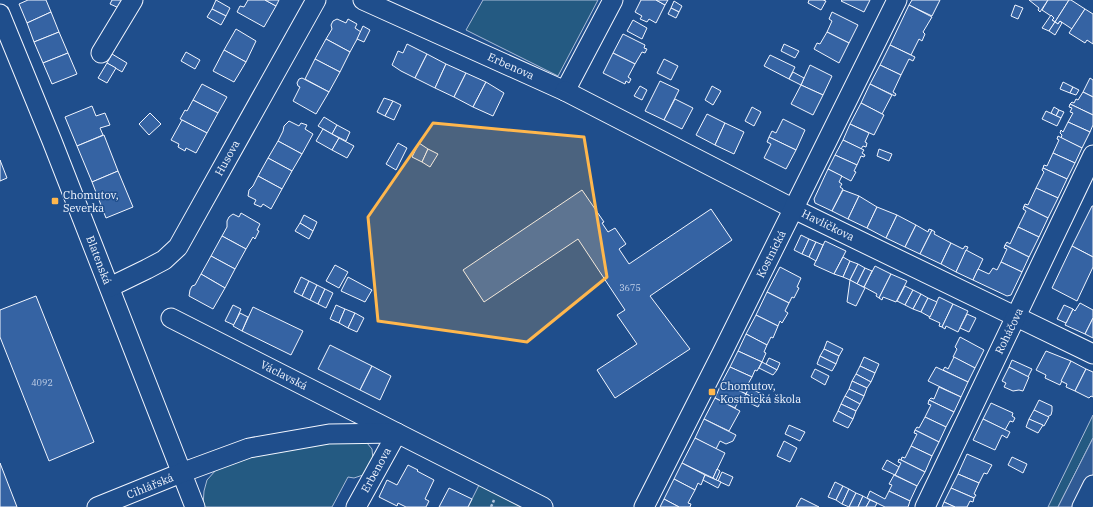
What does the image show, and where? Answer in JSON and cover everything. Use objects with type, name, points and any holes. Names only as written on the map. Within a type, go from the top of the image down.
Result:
[{"type":"street","points":[[101,53],[133,0]]},
{"type":"street","name":"Husova","points":[[110,287],[164,260],[178,247],[316,0]]},
{"type":"street","name":"Erbenova","points":[[364,0],[565,91]]},
{"type":"street","points":[[565,91],[613,0]]},
{"type":"street","name":"Kostnická","points":[[644,507],[897,0]]},
{"type":"street","name":"Blatenská","points":[[0,14],[110,287],[195,507]]},
{"type":"street","name":"Havlíčkova","points":[[565,91],[794,209],[1093,354]]},
{"type":"street","name":"Roháčova","points":[[925,507],[1093,155]]},
{"type":"street","name":"Václavská","points":[[171,318],[543,507]]},
{"type":"street","name":"Erbenova","points":[[356,507],[397,433]]},
{"type":"street","name":"Václavská","points":[[181,473],[249,448],[329,434],[397,433]]},
{"type":"street","name":"Cihlářská","points":[[98,507],[181,473]]},
{"type":"street","points":[[1082,507],[1093,485]]},
{"type":"highlighted area","points":[[433,123],[584,137],[607,277],[527,342],[378,321],[368,217]]},
{"type":"shaded area","points":[[483,0],[598,0],[558,76],[466,30]]},
{"type":"shaded area","points":[[1093,415],[1093,438],[1058,507],[1048,507]]},
{"type":"shaded area","points":[[1093,438],[1093,507],[1058,507]]},
{"type":"shaded area","points":[[362,441],[367,443],[372,449],[373,460],[366,474],[354,478],[348,477],[332,507],[203,506],[204,491],[207,480],[216,470],[255,455],[339,442]]},
{"type":"shaded area","points":[[479,485],[524,507],[468,507]]},
{"type":"building","points":[[28,0],[46,0],[51,12],[27,23],[19,4]]},
{"type":"building","points":[[112,0],[124,0],[119,8],[110,4]]},
{"type":"building","points":[[216,0],[230,8],[226,16],[212,9]]},
{"type":"building","points":[[248,0],[265,0],[276,6],[264,27],[237,12],[240,6],[244,7]]},
{"type":"building","points":[[265,0],[279,0],[276,6]]},
{"type":"building","points":[[641,0],[656,0],[665,5],[656,23],[649,19],[647,22],[640,19],[642,16],[635,12]]},
{"type":"building","points":[[656,0],[668,0],[665,5]]},
{"type":"building","points":[[809,0],[826,1],[821,10],[808,3]]},
{"type":"building","points":[[870,0],[864,12],[841,1]]},
{"type":"building","points":[[912,0],[940,0],[932,16],[909,5]]},
{"type":"building","points":[[1029,0],[1048,0],[1040,12],[1038,10],[1039,8]]},
{"type":"building","points":[[1048,0],[1069,0],[1055,22],[1052,20],[1054,18],[1042,10]]},
{"type":"building","points":[[1069,0],[1085,9],[1072,29],[1060,21],[1058,24],[1055,22]]},
{"type":"building","points":[[674,1],[682,6],[679,12],[671,8]]},
{"type":"building","points":[[909,5],[932,17],[923,32],[925,34],[922,41],[919,39],[911,55],[890,45]]},
{"type":"building","points":[[1015,5],[1023,8],[1018,19],[1011,16]]},
{"type":"building","points":[[671,8],[679,12],[676,18],[668,14]]},
{"type":"building","points":[[212,9],[226,16],[221,25],[207,17]]},
{"type":"building","points":[[1085,9],[1093,14],[1093,44],[1087,40],[1085,43],[1069,33]]},
{"type":"building","points":[[51,12],[59,32],[34,42],[27,23]]},
{"type":"building","points":[[832,12],[858,25],[849,43],[827,32],[832,21],[829,19]]},
{"type":"building","points":[[1051,15],[1054,18],[1052,20],[1055,22],[1049,31],[1042,28]]},
{"type":"building","points":[[337,19],[346,23],[348,19],[357,24],[355,28],[361,32],[350,52],[326,39],[332,29],[331,25],[333,21]]},
{"type":"building","points":[[633,20],[647,28],[642,39],[627,31]]},
{"type":"building","points":[[1060,21],[1062,23],[1055,35],[1049,31],[1055,22],[1058,24]]},
{"type":"building","points":[[363,26],[370,30],[364,42],[357,39]]},
{"type":"building","points":[[236,29],[256,41],[246,62],[224,50]]},
{"type":"building","points":[[59,32],[68,53],[43,63],[34,42]]},
{"type":"building","points":[[827,32],[849,43],[839,63],[814,49],[817,43],[820,44]]},
{"type":"building","points":[[623,34],[645,45],[644,48],[647,49],[645,53],[642,52],[635,64],[613,53]]},
{"type":"building","points":[[326,39],[350,52],[340,72],[315,59]]},
{"type":"building","points":[[407,44],[427,54],[415,78],[392,65],[398,51],[403,53]]},
{"type":"building","points":[[784,44],[799,51],[795,58],[781,51]]},
{"type":"building","points":[[890,45],[915,57],[913,61],[909,59],[901,75],[880,65]]},
{"type":"building","points":[[224,50],[246,62],[234,82],[213,71]]},
{"type":"building","points":[[186,52],[200,60],[195,69],[181,61]]},
{"type":"building","points":[[68,53],[77,74],[52,84],[43,63]]},
{"type":"building","points":[[613,53],[635,64],[628,77],[631,79],[629,83],[626,81],[625,84],[603,73]]},
{"type":"building","points":[[112,54],[127,63],[122,72],[107,63]]},
{"type":"building","points":[[427,54],[446,64],[435,88],[415,78]]},
{"type":"building","points":[[770,55],[795,67],[789,79],[764,66]]},
{"type":"building","points":[[315,59],[340,72],[329,92],[305,79]]},
{"type":"building","points":[[664,59],[678,66],[671,80],[657,73]]},
{"type":"building","points":[[107,63],[116,68],[107,83],[98,78]]},
{"type":"building","points":[[446,64],[466,73],[454,97],[435,88]]},
{"type":"building","points":[[810,65],[832,76],[823,95],[801,85]]},
{"type":"building","points":[[880,65],[901,75],[893,92],[896,94],[895,96],[870,84]]},
{"type":"building","points":[[793,72],[804,78],[801,85],[789,79]]},
{"type":"building","points":[[466,73],[486,82],[473,107],[454,97]]},
{"type":"building","points":[[302,78],[329,92],[316,114],[293,101],[300,87],[297,83],[299,79]]},
{"type":"building","points":[[1090,78],[1093,80],[1093,97],[1083,92]]},
{"type":"building","points":[[660,81],[679,90],[664,120],[645,111]]},
{"type":"building","points":[[486,82],[504,93],[493,116],[473,107]]},
{"type":"building","points":[[1063,82],[1073,87],[1070,93],[1060,89]]},
{"type":"building","points":[[202,84],[227,97],[218,113],[193,100]]},
{"type":"building","points":[[870,84],[892,95],[882,114],[861,103]]},
{"type":"building","points":[[801,85],[823,95],[813,115],[791,104]]},
{"type":"building","points":[[640,86],[647,90],[642,100],[634,96]]},
{"type":"building","points":[[712,86],[721,91],[713,105],[705,100]]},
{"type":"building","points":[[1073,87],[1079,90],[1076,95],[1070,93]]},
{"type":"building","points":[[1083,92],[1093,97],[1093,115],[1070,104],[1072,102],[1074,103],[1076,99],[1078,100]]},
{"type":"building","points":[[384,98],[393,101],[385,116],[377,112]]},
{"type":"building","points":[[675,99],[693,108],[682,129],[664,120]]},
{"type":"building","points":[[193,100],[218,113],[207,133],[180,119],[185,110],[187,111]]},
{"type":"building","points":[[393,101],[401,105],[394,120],[385,116]]},
{"type":"building","points":[[861,103],[884,115],[874,135],[850,124]]},
{"type":"building","points":[[1070,104],[1093,115],[1093,125],[1090,132],[1068,122],[1073,113],[1070,112],[1072,108],[1069,107]]},
{"type":"building","points":[[92,106],[96,116],[105,113],[110,125],[100,128],[103,135],[77,146],[65,117]]},
{"type":"building","points":[[752,107],[761,112],[754,126],[745,121]]},
{"type":"building","points":[[1054,107],[1059,110],[1056,116],[1051,113]]},
{"type":"building","points":[[1059,110],[1064,112],[1061,118],[1056,116]]},
{"type":"building","points":[[1046,111],[1061,118],[1057,126],[1042,119]]},
{"type":"building","points":[[150,113],[161,124],[149,135],[139,124]]},
{"type":"building","points":[[707,114],[725,123],[715,145],[696,135]]},
{"type":"building","points":[[324,117],[337,125],[332,134],[318,126]]},
{"type":"building","points":[[783,119],[805,130],[796,150],[769,137],[772,131],[776,133]]},
{"type":"building","points":[[182,120],[207,133],[196,153],[186,148],[185,151],[178,147],[179,144],[171,140]]},
{"type":"building","points":[[289,121],[299,126],[301,123],[307,125],[305,129],[313,134],[302,154],[278,141],[284,126]]},
{"type":"building","points":[[1068,122],[1090,132],[1082,148],[1061,138],[1061,130],[1063,132]]},
{"type":"building","points":[[725,123],[744,132],[734,154],[715,145]]},
{"type":"building","points":[[850,124],[869,133],[865,142],[867,143],[866,147],[863,146],[861,149],[843,140]]},
{"type":"building","points":[[337,125],[350,132],[346,141],[332,134]]},
{"type":"building","points":[[323,129],[339,138],[332,150],[316,141]]},
{"type":"building","points":[[104,135],[118,171],[92,182],[77,146]]},
{"type":"building","points":[[1058,136],[1082,148],[1075,163],[1053,153],[1059,140],[1057,139]]},
{"type":"building","points":[[769,137],[796,150],[786,169],[764,158],[771,144],[767,142]]},
{"type":"building","points":[[339,138],[354,146],[347,158],[332,150]]},
{"type":"building","points":[[843,140],[864,150],[862,153],[865,155],[864,157],[861,156],[857,165],[835,155]]},
{"type":"building","points":[[278,141],[302,154],[292,171],[268,158]]},
{"type":"building","points":[[398,143],[407,148],[396,170],[386,164]]},
{"type":"building","points":[[419,143],[428,149],[422,162],[412,157]]},
{"type":"building","points":[[428,149],[438,154],[430,167],[422,162]]},
{"type":"building","points":[[879,149],[892,154],[889,161],[877,156]]},
{"type":"building","points":[[1053,153],[1075,163],[1067,179],[1043,168],[1044,165],[1047,166]]},
{"type":"building","points":[[835,155],[857,165],[854,171],[856,172],[851,181],[828,169]]},
{"type":"building","points":[[268,158],[292,171],[282,189],[258,176]]},
{"type":"building","points":[[0,160],[7,178],[0,181]]},
{"type":"building","points":[[1043,168],[1067,179],[1058,198],[1036,188],[1044,172],[1042,170]]},
{"type":"building","points":[[828,169],[842,176],[839,182],[842,184],[840,187],[843,189],[832,211],[815,203],[814,199]]},
{"type":"building","points":[[118,171],[133,207],[106,218],[92,182]]},
{"type":"building","points":[[258,176],[282,189],[271,209],[263,204],[261,207],[254,204],[256,200],[248,196],[249,190],[253,186]]},
{"type":"building","points":[[1036,188],[1058,198],[1048,218],[1024,206],[1025,204],[1028,205]]},
{"type":"building","points":[[582,190],[604,222],[602,223],[608,232],[615,228],[626,244],[619,249],[629,264],[711,209],[732,240],[650,296],[690,349],[615,398],[597,370],[637,344],[617,315],[625,310],[578,239],[484,302],[463,270]]},
{"type":"building","points":[[843,190],[859,196],[848,219],[832,211]]},
{"type":"building","points":[[859,196],[877,207],[867,228],[848,219]]},
{"type":"building","points":[[1024,206],[1048,218],[1039,237],[1018,227],[1026,211],[1023,209]]},
{"type":"building","points":[[1093,206],[1093,257],[1072,246]]},
{"type":"building","points":[[877,207],[897,215],[886,238],[867,228]]},
{"type":"building","points":[[241,213],[260,224],[257,230],[259,231],[255,239],[253,237],[246,249],[222,236],[227,227],[229,217],[233,214],[239,217]]},
{"type":"building","points":[[304,215],[317,222],[313,231],[300,223]]},
{"type":"building","points":[[897,215],[916,225],[905,247],[886,238]]},
{"type":"building","points":[[300,223],[313,231],[309,239],[295,231]]},
{"type":"building","points":[[916,225],[928,232],[929,229],[932,230],[920,254],[905,247]]},
{"type":"building","points":[[1018,227],[1039,237],[1029,257],[1005,245],[1007,242],[1010,244]]},
{"type":"building","points":[[932,230],[935,232],[934,234],[951,243],[941,264],[920,254]]},
{"type":"building","points":[[801,235],[809,239],[802,254],[794,250]]},
{"type":"building","points":[[222,236],[246,249],[235,269],[211,256]]},
{"type":"building","points":[[809,239],[816,242],[809,257],[802,254]]},
{"type":"building","points":[[825,241],[846,251],[834,274],[814,265]]},
{"type":"building","points":[[816,242],[823,245],[816,261],[809,257]]},
{"type":"building","points":[[951,243],[963,249],[965,246],[968,247],[956,272],[941,264]]},
{"type":"building","points":[[1005,245],[1029,257],[1022,272],[1001,262],[1007,249],[1004,248]]},
{"type":"building","points":[[1072,246],[1093,257],[1093,267],[1077,301],[1052,288]]},
{"type":"building","points":[[966,250],[983,259],[973,280],[956,272]]},
{"type":"building","points":[[211,256],[235,269],[225,288],[201,274]]},
{"type":"building","points":[[843,257],[850,261],[843,277],[834,274]]},
{"type":"building","points":[[850,261],[858,264],[850,280],[843,277]]},
{"type":"building","points":[[1001,262],[1022,272],[1011,295],[1007,296],[973,280],[978,269],[989,274],[993,268],[997,270]]},
{"type":"building","points":[[858,264],[865,268],[857,284],[850,280]]},
{"type":"building","points":[[335,265],[348,272],[339,288],[326,281]]},
{"type":"building","points":[[875,266],[891,274],[879,298],[876,296],[877,294],[864,287]]},
{"type":"building","points":[[780,267],[801,278],[797,287],[799,288],[794,298],[792,297],[789,303],[767,292]]},
{"type":"building","points":[[865,268],[872,271],[864,287],[857,284]]},
{"type":"building","points":[[201,274],[225,288],[213,309],[189,296],[192,286],[195,285]]},
{"type":"building","points":[[891,274],[907,281],[896,302],[883,297],[882,300],[879,298]]},
{"type":"building","points":[[301,277],[309,281],[302,296],[294,292]]},
{"type":"building","points":[[348,277],[372,290],[365,302],[341,291]]},
{"type":"building","points":[[850,280],[865,288],[856,306],[847,302]]},
{"type":"building","points":[[309,281],[317,285],[310,300],[302,296]]},
{"type":"building","points":[[317,285],[325,289],[318,304],[310,300]]},
{"type":"building","points":[[905,286],[913,290],[905,305],[897,301]]},
{"type":"building","points":[[325,289],[333,293],[326,308],[318,304]]},
{"type":"building","points":[[913,290],[921,294],[913,309],[905,305]]},
{"type":"building","points":[[767,292],[789,303],[785,311],[788,313],[782,323],[780,321],[778,326],[756,315]]},
{"type":"building","points":[[921,294],[928,298],[921,312],[913,309]]},
{"type":"building","points":[[36,296],[94,442],[49,461],[0,337],[0,310]]},
{"type":"building","points":[[939,297],[953,304],[942,327],[939,326],[940,323],[929,318]]},
{"type":"building","points":[[928,298],[937,302],[930,317],[921,312]]},
{"type":"building","points":[[1080,303],[1093,310],[1093,318],[1085,334],[1065,325],[1073,309],[1075,311]]},
{"type":"building","points":[[953,304],[968,311],[958,332],[946,326],[945,329],[942,327]]},
{"type":"building","points":[[233,305],[241,309],[234,325],[225,321]]},
{"type":"building","points":[[336,305],[345,309],[339,323],[330,319]]},
{"type":"building","points":[[1064,305],[1073,309],[1066,323],[1057,319]]},
{"type":"building","points":[[253,307],[303,331],[291,355],[242,331]]},
{"type":"building","points":[[345,309],[355,313],[348,328],[339,323]]},
{"type":"building","points":[[240,313],[248,317],[242,331],[233,326]]},
{"type":"building","points":[[355,313],[364,318],[357,332],[348,328]]},
{"type":"building","points":[[967,314],[976,318],[969,332],[960,328]]},
{"type":"building","points":[[756,315],[778,326],[773,338],[771,337],[767,345],[746,334]]},
{"type":"building","points":[[1093,318],[1093,338],[1085,334]]},
{"type":"building","points":[[746,334],[767,345],[764,352],[766,353],[762,362],[738,351]]},
{"type":"building","points":[[960,337],[984,350],[975,368],[953,357],[957,349],[955,347]]},
{"type":"building","points":[[827,341],[843,349],[839,356],[824,349]]},
{"type":"building","points":[[330,345],[372,366],[360,390],[318,369]]},
{"type":"building","points":[[824,349],[839,356],[836,364],[820,356]]},
{"type":"building","points":[[738,351],[762,362],[757,371],[755,370],[752,377],[730,367]]},
{"type":"building","points":[[1046,351],[1071,361],[1060,385],[1045,378],[1046,375],[1036,370]]},
{"type":"building","points":[[820,356],[836,364],[832,371],[817,364]]},
{"type":"building","points":[[864,357],[879,364],[875,373],[860,366]]},
{"type":"building","points":[[954,357],[975,368],[968,382],[943,370],[945,367],[948,369]]},
{"type":"building","points":[[769,358],[780,363],[777,370],[766,364]]},
{"type":"building","points":[[1012,360],[1032,369],[1028,377],[1009,367]]},
{"type":"building","points":[[1071,361],[1086,369],[1075,391],[1066,387],[1067,384],[1061,381]]},
{"type":"building","points":[[762,362],[777,370],[773,375],[759,368]]},
{"type":"building","points":[[372,366],[391,376],[380,400],[360,390]]},
{"type":"building","points":[[860,366],[875,373],[871,382],[856,374]]},
{"type":"building","points":[[730,367],[752,377],[748,384],[750,385],[746,394],[722,382]]},
{"type":"building","points":[[936,367],[968,382],[961,397],[928,381]]},
{"type":"building","points":[[1009,367],[1029,377],[1023,391],[1013,391],[1004,387],[1006,383],[1002,381]]},
{"type":"building","points":[[815,369],[829,376],[825,385],[811,377]]},
{"type":"building","points":[[1086,369],[1093,372],[1093,397],[1091,396],[1089,398],[1075,391]]},
{"type":"building","points":[[856,374],[871,382],[867,388],[852,381]]},
{"type":"building","points":[[852,381],[867,388],[864,396],[849,389]]},
{"type":"building","points":[[722,382],[746,394],[741,403],[738,402],[735,408],[715,398]]},
{"type":"building","points":[[939,387],[961,397],[954,412],[929,400],[931,398],[934,399]]},
{"type":"building","points":[[749,388],[764,395],[761,401],[746,394]]},
{"type":"building","points":[[849,389],[864,396],[860,404],[845,396]]},
{"type":"building","points":[[746,394],[761,401],[758,407],[743,400]]},
{"type":"building","points":[[845,396],[860,404],[856,411],[841,404]]},
{"type":"building","points":[[715,398],[740,411],[729,431],[704,419]]},
{"type":"building","points":[[929,400],[954,412],[946,427],[925,417],[931,405],[928,404]]},
{"type":"building","points":[[1039,400],[1052,406],[1051,415],[1047,417],[1034,410]]},
{"type":"building","points":[[991,403],[1013,413],[1012,416],[1015,418],[1013,422],[1010,421],[1005,430],[983,419]]},
{"type":"building","points":[[841,404],[856,411],[853,419],[838,411]]},
{"type":"building","points":[[1034,410],[1049,417],[1044,426],[1029,419]]},
{"type":"building","points":[[838,411],[853,419],[848,428],[833,421]]},
{"type":"building","points":[[925,417],[946,427],[939,442],[915,430],[917,427],[919,428]]},
{"type":"building","points":[[704,419],[736,435],[733,441],[726,444],[720,441],[716,449],[695,438]]},
{"type":"building","points":[[983,419],[1010,432],[1007,438],[1002,435],[995,450],[973,440]]},
{"type":"building","points":[[1029,419],[1043,425],[1038,433],[1026,427]]},
{"type":"building","points":[[789,425],[805,432],[800,441],[785,434]]},
{"type":"building","points":[[915,430],[939,442],[932,456],[911,446],[917,434],[914,433]]},
{"type":"building","points":[[695,438],[725,453],[713,478],[682,463]]},
{"type":"building","points":[[784,441],[797,448],[790,462],[777,456]]},
{"type":"building","points":[[911,446],[932,456],[925,472],[901,460],[902,457],[905,458]]},
{"type":"building","points":[[967,454],[992,465],[987,474],[984,473],[979,483],[958,474]]},
{"type":"building","points":[[1012,457],[1027,464],[1023,473],[1008,465]]},
{"type":"building","points":[[899,459],[925,472],[917,486],[895,475],[901,463],[898,462]]},
{"type":"building","points":[[887,460],[899,467],[895,475],[882,469]]},
{"type":"building","points":[[0,463],[17,507],[0,507]]},
{"type":"building","points":[[682,463],[705,475],[701,485],[698,483],[695,490],[674,479]]},
{"type":"building","points":[[408,465],[434,480],[425,499],[429,501],[426,507],[406,507],[398,503],[397,506],[379,497],[387,480],[397,485]]},
{"type":"building","points":[[717,469],[720,471],[716,480],[713,478]]},
{"type":"building","points":[[722,472],[733,477],[729,486],[718,481]]},
{"type":"building","points":[[958,474],[979,483],[974,494],[976,495],[974,498],[951,488]]},
{"type":"building","points":[[705,475],[721,482],[718,488],[703,480]]},
{"type":"building","points":[[894,475],[917,486],[910,501],[889,491],[892,485],[889,484]]},
{"type":"building","points":[[674,479],[695,490],[688,503],[691,504],[690,507],[679,507],[664,499]]},
{"type":"building","points":[[835,482],[843,486],[836,500],[828,497]]},
{"type":"building","points":[[843,486],[849,489],[842,504],[836,500]]},
{"type":"building","points":[[449,488],[472,499],[468,507],[439,507]]},
{"type":"building","points":[[951,488],[974,498],[973,502],[970,501],[967,507],[955,507],[944,502]]},
{"type":"building","points":[[849,489],[856,493],[849,507],[842,504]]},
{"type":"building","points":[[870,491],[885,499],[889,491],[910,501],[908,507],[885,507],[867,498]]},
{"type":"building","points":[[856,493],[863,496],[858,507],[849,507]]},
{"type":"building","points":[[863,496],[870,500],[866,507],[858,507]]},
{"type":"building","points":[[801,498],[819,507],[796,507]]},
{"type":"building","points":[[664,499],[679,507],[660,507]]},
{"type":"building","points":[[870,500],[877,503],[875,507],[866,507]]},
{"type":"building","points":[[944,502],[955,507],[942,507]]},
{"type":"place","name":"Chomutov, Severka","points":[[55,201]]},
{"type":"place","name":"Chomutov, Kostnická škola","points":[[712,392]]}]
